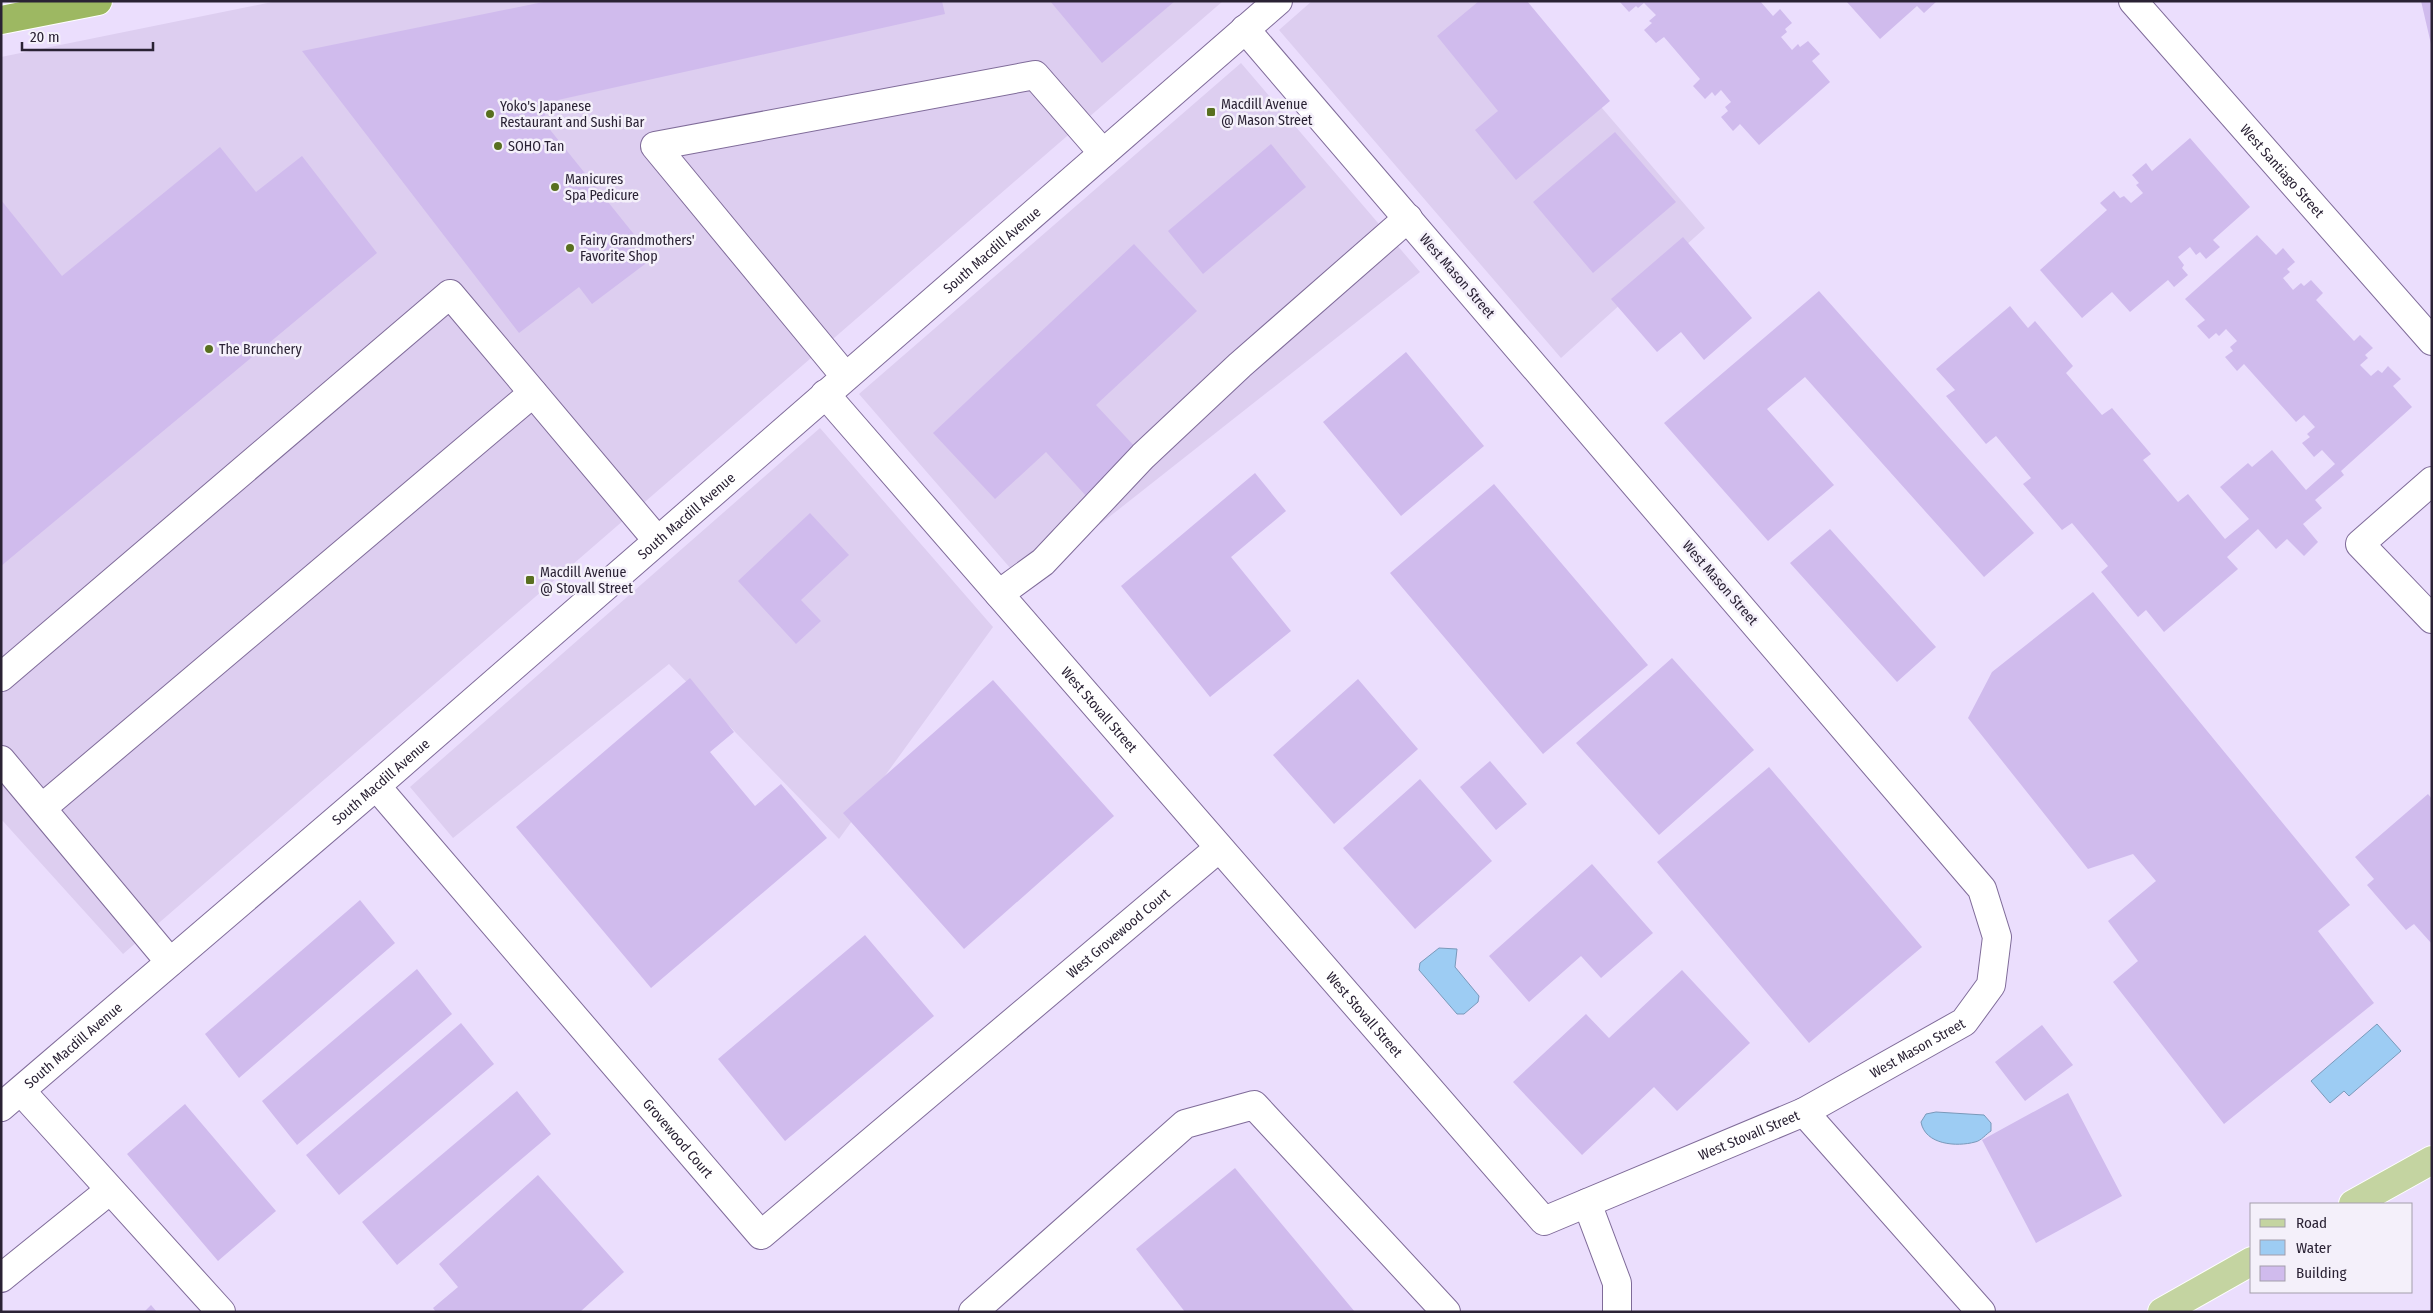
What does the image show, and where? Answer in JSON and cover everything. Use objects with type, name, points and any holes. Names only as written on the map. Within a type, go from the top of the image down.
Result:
[{"type":"highway","points":[[1,20],[98,1]]},
{"type":"main road","points":[[2355,1203],[2432,1160]]},
{"type":"main road","points":[[2162,1312],[2250,1262]]},
{"type":"street","name":"South Macdill Avenue","points":[[11,1099],[376,786],[1278,1]]},
{"type":"street","name":"West Santiago Street","points":[[2133,1],[2432,341]]},
{"type":"street","name":"West Mason Street","points":[[1245,29],[1982,889],[1997,937],[1991,985],[1964,1022],[1804,1112]]},
{"type":"street","points":[[845,376],[656,146],[1035,75],[1103,153]]},
{"type":"street","points":[[999,594],[1043,562],[1150,449],[1240,365],[1408,218]]},
{"type":"street","points":[[1,677],[450,294],[657,540]]},
{"type":"street","points":[[42,808],[533,393]]},
{"type":"street","name":"West Stovall Street","points":[[825,394],[1544,1221],[1804,1112],[1981,1312]]},
{"type":"street","points":[[2432,481],[2360,544],[2432,619]]},
{"type":"street","points":[[1,760],[170,962]]},
{"type":"street","name":"Grovewood Court","points":[[376,786],[761,1235],[1016,1018]]},
{"type":"street","name":"West Grovewood Court","points":[[1016,1018],[1219,848]]},
{"type":"street","points":[[11,1099],[110,1190],[221,1312]]},
{"type":"street","points":[[973,1312],[1185,1124],[1254,1105],[1446,1312]]},
{"type":"street","points":[[1,1278],[110,1190]]},
{"type":"street","points":[[1587,1204],[1617,1283],[1616,1312]]},
{"type":"shaded area","points":[[277,1],[1223,1],[123,954],[1,819],[1,57]]},
{"type":"shaded area","points":[[1312,1],[1510,1],[1705,228],[1561,358],[1279,30]]},
{"type":"shaded area","points":[[1241,63],[1420,272],[1024,584],[859,394]]},
{"type":"shaded area","points":[[820,428],[993,627],[839,839],[669,664],[453,838],[410,787]]},
{"type":"water","points":[[1439,948],[1457,949],[1455,967],[1479,996],[1478,1002],[1464,1014],[1457,1014],[1419,970],[1420,963]]},
{"type":"water","points":[[2377,1024],[2401,1051],[2349,1096],[2344,1091],[2330,1103],[2311,1081]]},
{"type":"water","points":[[1936,1112],[1984,1115],[1991,1123],[1991,1131],[1981,1139],[1968,1144],[1951,1144],[1935,1140],[1924,1130],[1921,1122],[1926,1114]]},
{"type":"building","points":[[548,1],[942,1],[945,14],[549,102],[543,121],[653,258],[592,304],[579,287],[519,333],[302,51]]},
{"type":"building","points":[[1050,1],[1175,1],[1102,63]]},
{"type":"building","points":[[1479,1],[1527,1],[1610,101],[1516,180],[1475,130],[1498,111],[1437,36]]},
{"type":"building","points":[[1619,1],[1760,1],[1773,16],[1780,9],[1792,23],[1785,29],[1787,32],[1781,37],[1792,50],[1798,44],[1800,47],[1808,41],[1820,54],[1812,61],[1830,82],[1759,145],[1740,124],[1733,131],[1721,117],[1728,111],[1725,107],[1731,102],[1721,90],[1715,96],[1712,92],[1705,99],[1693,86],[1700,79],[1664,37],[1656,43],[1644,30],[1652,23],[1649,21],[1656,15],[1644,3],[1638,8],[1636,6],[1629,12]]},
{"type":"building","points":[[1846,1],[1937,1],[1924,13],[1917,6],[1880,39]]},
{"type":"building","points":[[2421,1],[2432,1],[2432,44],[2431,44]]},
{"type":"building","points":[[1615,132],[1676,202],[1593,273],[1533,202]]},
{"type":"building","points":[[2190,138],[2250,207],[2213,240],[2220,247],[2206,259],[2200,252],[2196,255],[2190,247],[2178,257],[2184,265],[2182,268],[2188,275],[2174,287],[2168,280],[2130,312],[2112,292],[2082,318],[2040,270],[2107,210],[2100,203],[2114,191],[2120,198],[2124,196],[2131,203],[2143,193],[2136,185],[2139,183],[2132,175],[2146,163],[2152,171]]},
{"type":"building","points":[[1271,144],[1306,187],[1203,274],[1168,231]]},
{"type":"building","points":[[220,147],[256,192],[302,156],[377,253],[1,566],[1,200],[62,276]]},
{"type":"building","points":[[2257,235],[2276,255],[2283,248],[2295,262],[2287,269],[2290,272],[2283,278],[2293,290],[2301,283],[2304,286],[2311,280],[2323,293],[2316,300],[2354,341],[2360,335],[2373,348],[2365,355],[2368,358],[2360,365],[2371,376],[2378,370],[2382,373],[2388,366],[2401,379],[2393,386],[2412,407],[2341,471],[2344,475],[2315,500],[2322,508],[2303,524],[2318,542],[2304,556],[2287,539],[2276,549],[2258,529],[2227,557],[2238,569],[2164,632],[2146,610],[2138,617],[2101,572],[2108,566],[2072,523],[2062,530],[2023,484],[2031,478],[1996,436],[1986,444],[1946,396],[1955,390],[1936,369],[2010,306],[2028,328],[2035,321],[2073,366],[2066,373],[2102,415],[2112,408],[2151,454],[2143,460],[2178,502],[2188,494],[2225,539],[2249,519],[2220,487],[2248,463],[2252,467],[2272,450],[2306,490],[2335,464],[2322,450],[2314,457],[2302,443],[2310,437],[2307,434],[2315,427],[2304,415],[2296,422],[2244,364],[2237,371],[2225,357],[2233,351],[2230,347],[2237,341],[2226,329],[2219,336],[2216,333],[2209,339],[2197,326],[2205,320],[2185,299]]},
{"type":"building","points":[[1683,237],[1752,318],[1704,360],[1681,332],[1657,352],[1611,299]]},
{"type":"building","points":[[1134,244],[1197,311],[1096,405],[1138,450],[1087,497],[1046,452],[995,499],[933,433]]},
{"type":"building","points":[[1819,291],[2034,533],[1984,577],[1805,377],[1767,409],[1834,485],[1768,541],[1664,423]]},
{"type":"building","points":[[1406,352],[1484,446],[1401,516],[1323,422]]},
{"type":"building","points":[[1255,473],[1286,511],[1231,557],[1291,631],[1210,697],[1121,586]]},
{"type":"building","points":[[1494,484],[1648,665],[1543,754],[1390,573]]},
{"type":"building","points":[[810,513],[849,555],[801,600],[821,621],[796,644],[738,581]]},
{"type":"building","points":[[1830,529],[1936,647],[1897,682],[1790,563]]},
{"type":"building","points":[[2093,592],[2350,905],[2318,931],[2374,1003],[2224,1124],[2113,982],[2138,961],[2108,921],[2156,881],[2133,854],[2088,869],[1968,718],[1992,672]]},
{"type":"building","points":[[1672,658],[1754,750],[1659,835],[1576,743]]},
{"type":"building","points":[[690,678],[734,732],[710,752],[755,806],[781,784],[827,838],[651,988],[516,827]]},
{"type":"building","points":[[1358,679],[1418,749],[1334,824],[1273,755]]},
{"type":"building","points":[[993,680],[1114,816],[964,949],[843,813]]},
{"type":"building","points":[[1490,761],[1527,804],[1496,830],[1460,787]]},
{"type":"building","points":[[1769,767],[1922,947],[1809,1043],[1657,862]]},
{"type":"building","points":[[1420,779],[1492,861],[1415,929],[1343,848]]},
{"type":"building","points":[[2428,794],[2432,799],[2432,944],[2414,924],[2406,930],[2367,885],[2374,879],[2355,857]]},
{"type":"building","points":[[1592,864],[1653,933],[1601,978],[1581,956],[1529,1002],[1489,956]]},
{"type":"building","points":[[360,900],[395,943],[239,1078],[205,1034]]},
{"type":"building","points":[[865,935],[934,1016],[785,1141],[718,1059]]},
{"type":"building","points":[[417,969],[452,1014],[297,1145],[262,1101]]},
{"type":"building","points":[[1682,970],[1750,1043],[1677,1111],[1654,1087],[1582,1155],[1513,1082],[1586,1014],[1609,1038]]},
{"type":"building","points":[[461,1023],[494,1064],[339,1195],[306,1155]]},
{"type":"building","points":[[2042,1025],[2073,1065],[2025,1101],[1995,1062]]},
{"type":"building","points":[[517,1091],[551,1134],[397,1265],[362,1222]]},
{"type":"building","points":[[2068,1093],[2122,1196],[2036,1243],[1982,1140]]},
{"type":"building","points":[[185,1104],[276,1211],[218,1261],[127,1154]]},
{"type":"building","points":[[1235,1168],[1355,1312],[1185,1312],[1136,1249]]},
{"type":"building","points":[[538,1175],[624,1272],[580,1312],[436,1312],[433,1308],[458,1287],[439,1264]]},
{"type":"building","points":[[151,1305],[157,1312],[144,1312]]},
{"type":"place","name":"Macdill Avenue @ Mason Street","points":[[1211,112]]},
{"type":"place","name":"Yoko's Japanese Restaurant and Sushi Bar","points":[[490,114]]},
{"type":"place","name":"SOHO Tan","points":[[498,146]]},
{"type":"place","name":"Manicures Spa Pedicure","points":[[555,187]]},
{"type":"place","name":"Fairy Grandmothers' Favorite Shop","points":[[570,248]]},
{"type":"place","name":"The Brunchery","points":[[209,349]]},
{"type":"place","name":"Macdill Avenue @ Stovall Street","points":[[530,580]]}]
